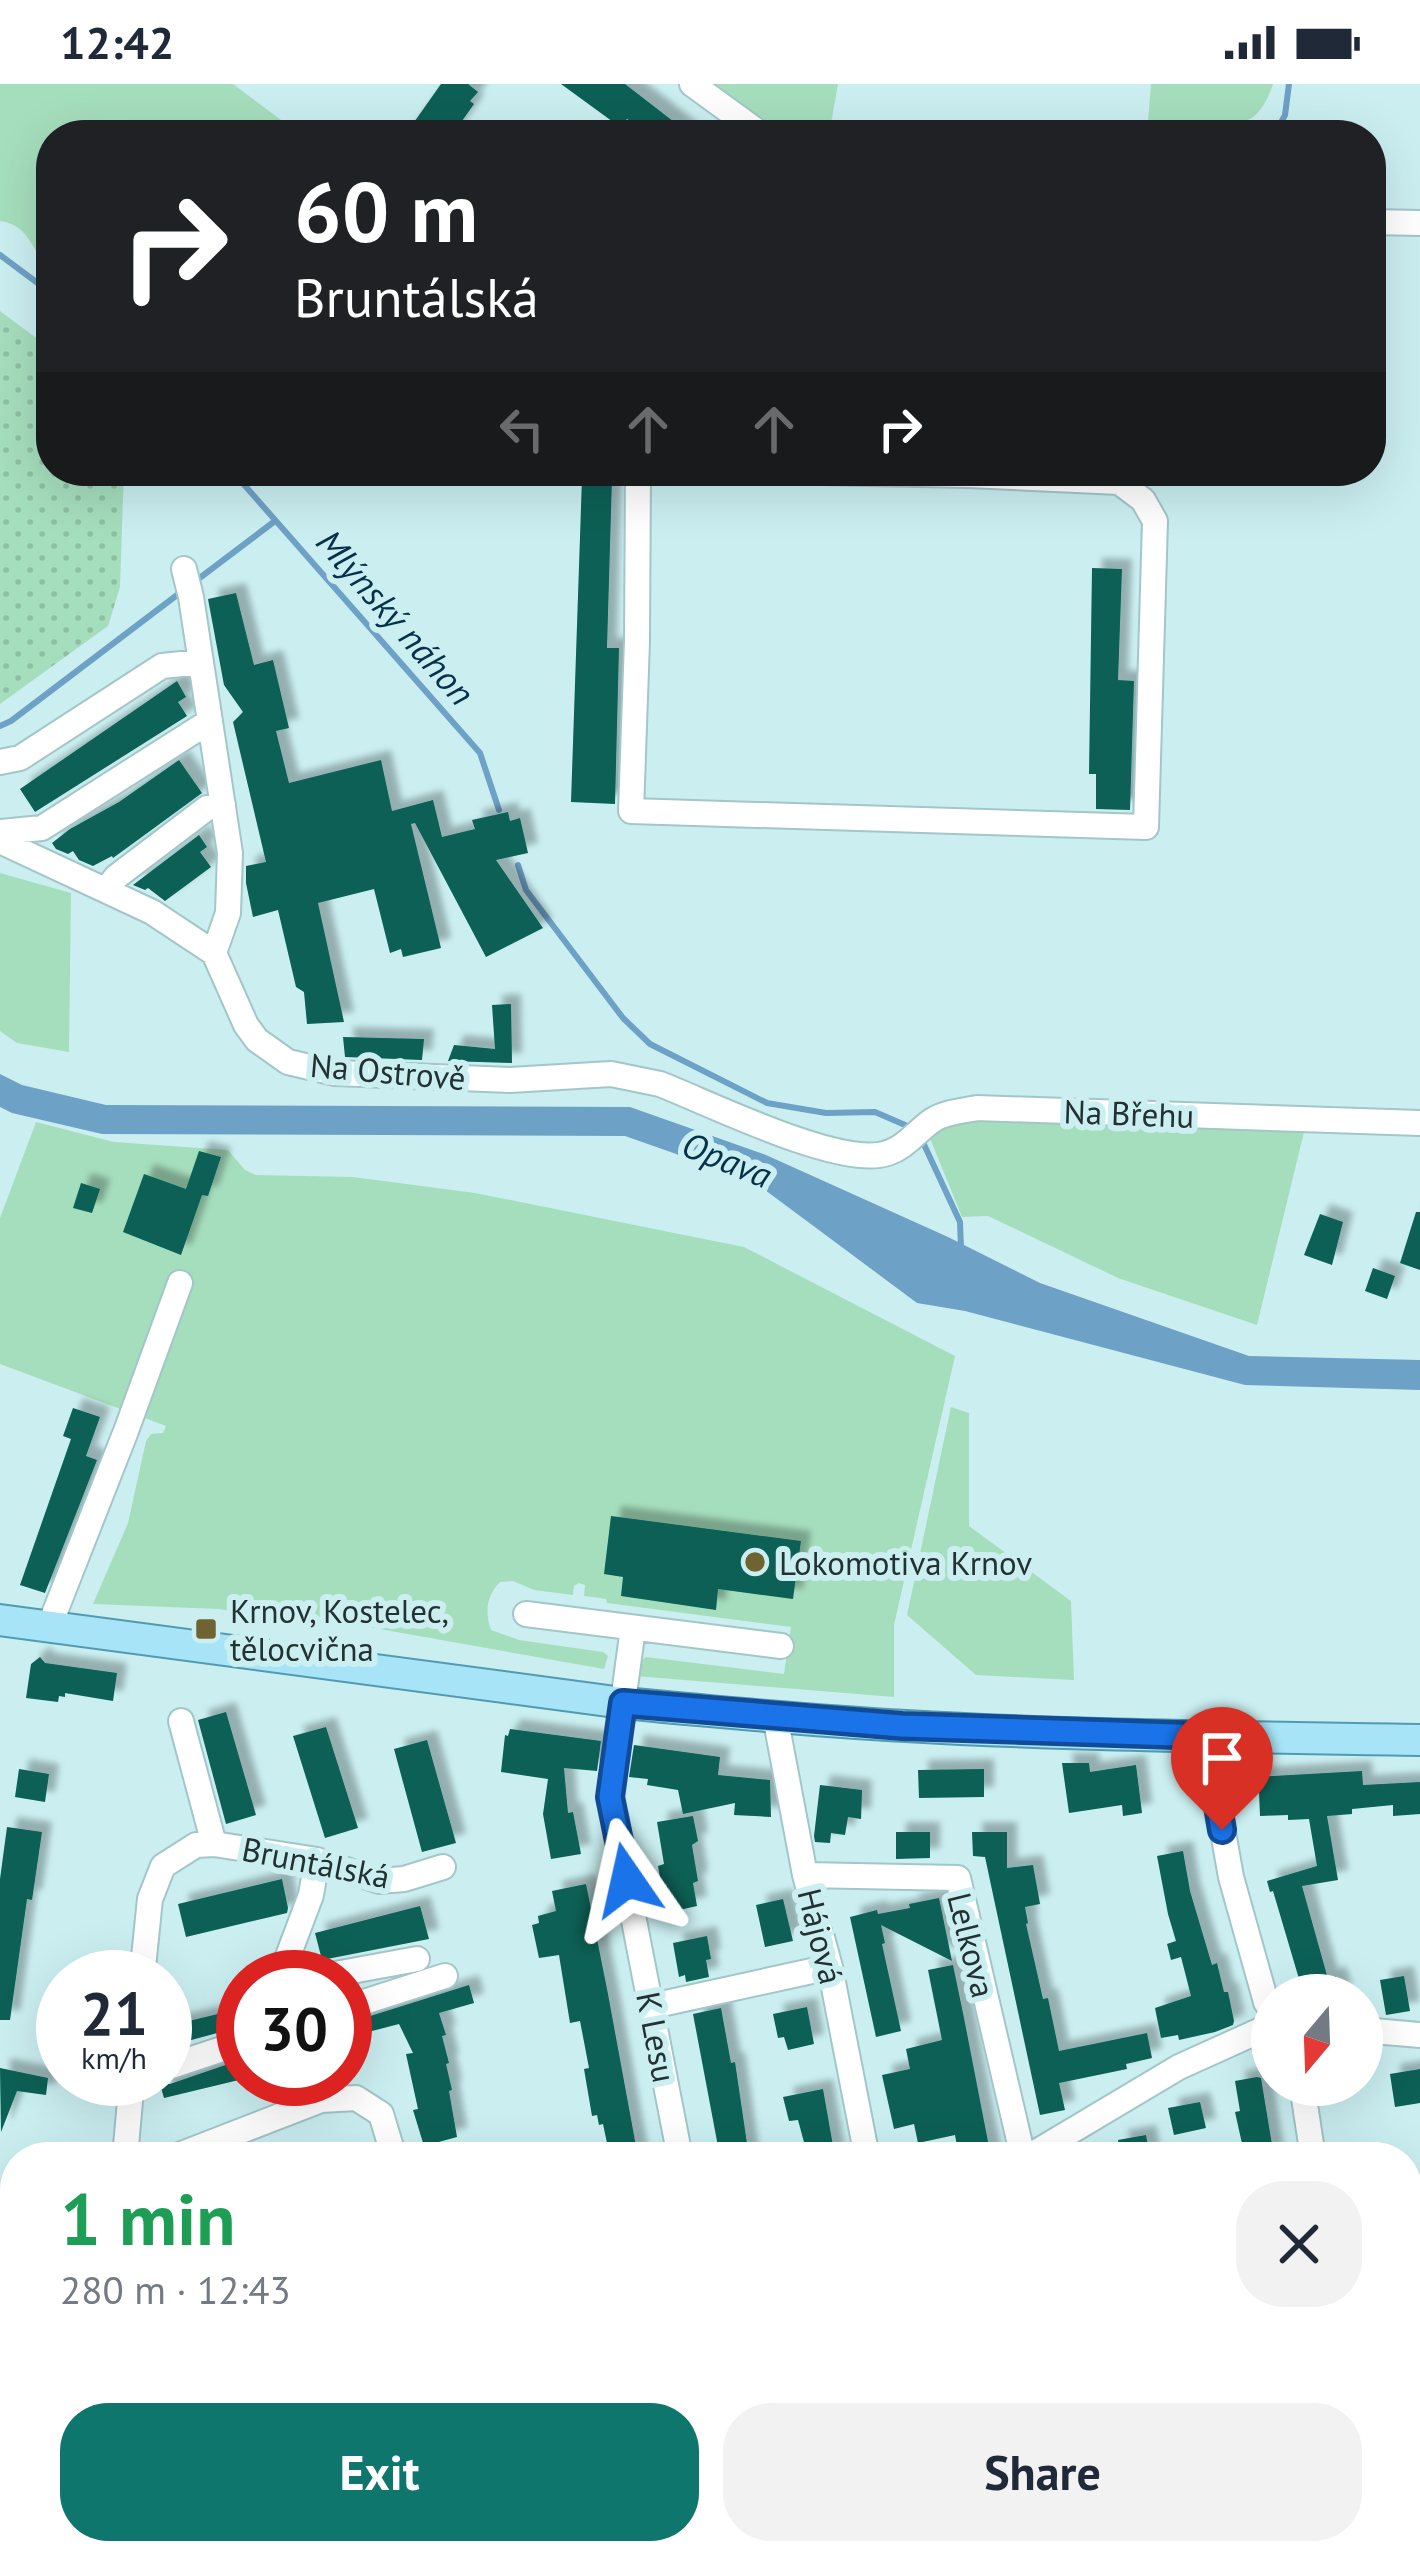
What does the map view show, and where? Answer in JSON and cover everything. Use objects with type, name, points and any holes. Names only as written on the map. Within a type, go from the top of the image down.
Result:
[{"type":"main road","points":[[0,1620],[623,1703],[776,1716],[925,1727],[1420,1740]]},
{"type":"street","points":[[692,84],[741,120]]},
{"type":"street","points":[[1386,222],[1420,223]]},
{"type":"street","points":[[638,486],[631,812],[1146,827],[1155,521],[1143,500],[1124,486]]},
{"type":"street","points":[[0,836],[152,912],[214,953],[228,913],[230,853],[187,580]]},
{"type":"street","points":[[0,762],[20,758],[162,666],[201,662]]},
{"type":"street","points":[[0,836],[42,828],[210,721]]},
{"type":"street","points":[[106,890],[116,877],[207,808],[223,805]]},
{"type":"street","name":"Na Ostrově","points":[[214,953],[246,1025],[257,1040],[288,1062],[335,1073],[510,1080],[611,1073],[638,1078],[800,1141],[852,1154]]},
{"type":"street","name":"Na Břehu","points":[[852,1154],[880,1155],[936,1117],[977,1108],[1420,1124]]},
{"type":"street","points":[[49,1627],[179,1283]]},
{"type":"street","points":[[526,1614],[781,1646]]},
{"type":"street","name":"K Lesu","points":[[633,1628],[610,1797],[677,2142]]},
{"type":"street","name":"Hájová","points":[[776,1716],[805,1875],[830,1967],[864,2142]]},
{"type":"street","points":[[181,1720],[214,1844]]},
{"type":"street","points":[[1206,1736],[1231,1877],[1258,1974]]},
{"type":"street","name":"Bruntálská","points":[[145,1950],[150,1899],[163,1866],[196,1845],[317,1860],[379,1881],[443,1867]]},
{"type":"street","points":[[290,1950],[311,1894],[317,1860]]},
{"type":"street","name":"Lelkova","points":[[805,1875],[958,1878],[1022,2142]]},
{"type":"street","points":[[372,1967],[417,1959]]},
{"type":"street","points":[[652,2006],[830,1967]]},
{"type":"street","points":[[372,1999],[445,1976]]},
{"type":"street","points":[[1383,2032],[1420,2035]]},
{"type":"street","points":[[1052,2142],[1179,2067],[1251,2034]]},
{"type":"street","points":[[213,2142],[321,2100],[356,2098],[381,2114],[389,2142]]},
{"type":"street","points":[[126,2142],[130,2106]]},
{"type":"street","points":[[1305,2106],[1311,2142]]},
{"type":"green space","points":[[0,84],[233,84],[281,120],[36,120],[36,251],[18,228],[0,221]]},
{"type":"green space","points":[[713,84],[838,84],[832,120],[764,120]]},
{"type":"green space","points":[[1151,84],[1273,84],[1260,110],[1247,120],[1148,120]]},
{"type":"green space","points":[[0,311],[36,338],[36,486],[123,486],[120,587],[108,626],[0,704]]},
{"type":"green space","points":[[0,873],[71,893],[69,1052],[17,1043],[0,1031]]},
{"type":"green space","points":[[974,1114],[1305,1128],[1257,1325],[1118,1278],[988,1216],[962,1217],[927,1131]]},
{"type":"green space","points":[[36,1122],[114,1142],[228,1150],[256,1175],[353,1177],[475,1193],[744,1247],[955,1356],[894,1625],[894,1697],[635,1676],[638,1663],[646,1657],[784,1674],[791,1627],[607,1603],[584,1596],[585,1585],[579,1583],[573,1595],[500,1582],[489,1599],[489,1624],[491,1630],[519,1640],[603,1652],[608,1656],[604,1669],[357,1625],[219,1609],[93,1604],[128,1523],[146,1441],[151,1434],[163,1433],[166,1426],[0,1364],[0,1218]]},
{"type":"green space","points":[[951,1407],[969,1413],[969,1526],[1071,1601],[1074,1680],[976,1675],[907,1615]]},
{"type":"water","name":"Opava","points":[[0,1074],[22,1085],[106,1105],[630,1107],[766,1155],[1040,1283],[1249,1356],[1420,1360],[1420,1390],[1245,1385],[965,1311],[917,1303],[753,1181],[625,1136],[102,1134],[0,1107]]},
{"type":"building","points":[[441,84],[468,84],[478,92],[463,120],[416,120]]},
{"type":"building","points":[[561,84],[625,84],[672,120],[627,119],[610,120]]},
{"type":"building","points":[[582,486],[612,486],[607,648],[619,648],[615,804],[571,802]]},
{"type":"building","points":[[1092,568],[1122,569],[1118,680],[1134,681],[1130,810],[1096,809],[1096,774],[1089,774]]},
{"type":"building","points":[[236,593],[254,665],[273,660],[289,728],[276,731],[289,783],[381,760],[392,811],[433,800],[442,837],[475,829],[472,820],[508,812],[510,821],[520,818],[528,853],[496,860],[543,928],[486,957],[415,823],[411,824],[441,948],[403,957],[401,949],[390,953],[374,889],[318,903],[344,1022],[307,1024],[304,992],[296,987],[278,910],[253,917],[246,883],[246,866],[266,862],[233,722],[243,712],[224,685],[208,599]]},
{"type":"building","points":[[177,681],[186,697],[178,702],[187,716],[35,812],[20,789]]},
{"type":"building","points":[[179,760],[202,793],[113,858],[93,866],[73,851],[56,849],[52,843],[70,829]]},
{"type":"building","points":[[199,835],[207,847],[200,852],[211,867],[165,901],[148,888],[133,885]]},
{"type":"building","points":[[511,1004],[512,1063],[448,1061],[454,1045],[495,1049],[492,1005]]},
{"type":"building","points":[[343,1037],[424,1039],[422,1060],[345,1057]]},
{"type":"building","points":[[199,1151],[221,1157],[181,1255],[123,1232],[144,1174],[186,1189]]},
{"type":"building","points":[[81,1183],[100,1189],[92,1213],[73,1208]]},
{"type":"building","points":[[1416,1212],[1420,1212],[1420,1270],[1400,1263]]},
{"type":"building","points":[[1320,1214],[1343,1222],[1332,1265],[1304,1255]]},
{"type":"building","points":[[1373,1268],[1395,1276],[1387,1299],[1365,1291]]},
{"type":"building","points":[[73,1408],[100,1417],[86,1456],[97,1460],[45,1593],[20,1585],[71,1439],[63,1436]]},
{"type":"building","points":[[611,1516],[801,1541],[793,1599],[718,1589],[716,1610],[621,1596],[623,1577],[604,1574]]},
{"type":"building","points":[[40,1657],[45,1663],[117,1673],[113,1701],[65,1693],[58,1702],[26,1698],[31,1664]]},
{"type":"building","points":[[226,1712],[256,1815],[226,1824],[198,1720]]},
{"type":"building","points":[[326,1727],[358,1828],[325,1838],[293,1736]]},
{"type":"building","points":[[510,1729],[601,1741],[597,1771],[564,1768],[568,1813],[573,1812],[581,1854],[551,1859],[543,1814],[548,1779],[501,1772],[505,1735]]},
{"type":"building","points":[[427,1740],[456,1843],[422,1852],[394,1749]]},
{"type":"building","points":[[634,1745],[720,1757],[718,1775],[770,1780],[771,1817],[734,1815],[735,1803],[683,1814],[678,1790],[629,1777]]},
{"type":"building","points":[[1254,1762],[1255,1777],[1362,1771],[1363,1785],[1420,1782],[1420,1814],[1393,1816],[1393,1805],[1327,1816],[1338,1880],[1302,1886],[1327,1974],[1298,1974],[1267,1881],[1317,1866],[1309,1819],[1260,1816],[1259,1792],[1233,1793],[1228,1764]]},
{"type":"building","points":[[1062,1763],[1089,1763],[1090,1772],[1136,1765],[1142,1813],[1123,1816],[1122,1805],[1069,1813]]},
{"type":"building","points":[[19,1769],[49,1774],[45,1802],[15,1797]]},
{"type":"building","points":[[984,1769],[984,1797],[919,1798],[918,1770]]},
{"type":"building","points":[[820,1785],[862,1790],[861,1819],[848,1817],[845,1835],[831,1833],[830,1843],[815,1842]]},
{"type":"building","points":[[693,1816],[698,1841],[692,1845],[697,1906],[666,1913],[657,1822]]},
{"type":"building","points":[[7,1827],[42,1832],[10,2020],[0,2020],[0,1879]]},
{"type":"building","points":[[896,1832],[930,1832],[930,1858],[896,1859]]},
{"type":"building","points":[[972,1832],[1007,1832],[1007,1868],[1033,1865],[1040,1904],[1025,1907],[1026,1924],[1059,2051],[1147,2033],[1152,2058],[1126,2064],[1127,2069],[1059,2083],[1065,2110],[1040,2115],[985,1857],[973,1856]]},
{"type":"building","points":[[1183,1851],[1212,1965],[1217,1963],[1234,2021],[1215,2032],[1179,2040],[1178,2035],[1161,2038],[1155,2008],[1191,1996],[1181,1957],[1171,1960],[1167,1944],[1176,1941],[1157,1856]]},
{"type":"building","points":[[282,1879],[287,1913],[186,1937],[178,1904]]},
{"type":"building","points":[[586,1884],[635,2142],[607,2142],[603,2124],[599,2125],[597,2115],[592,2116],[580,2021],[570,2023],[559,1955],[539,1958],[532,1925],[539,1923],[538,1916],[556,1911],[552,1891]]},
{"type":"building","points":[[939,1898],[952,1961],[881,1925],[901,2031],[876,2037],[850,1917],[910,1908],[909,1904]]},
{"type":"building","points":[[783,1899],[793,1941],[765,1947],[756,1905]]},
{"type":"building","points":[[420,1906],[429,1939],[372,1950],[319,1950],[315,1933]]},
{"type":"building","points":[[707,1936],[709,1977],[686,1982],[685,1975],[679,1977],[673,1943]]},
{"type":"building","points":[[953,1965],[988,2142],[956,2142],[955,2135],[918,2142],[914,2124],[894,2129],[882,2075],[910,2069],[906,2049],[942,2040],[928,1970]]},
{"type":"building","points":[[1404,1976],[1410,2011],[1386,2015],[1383,1980]]},
{"type":"building","points":[[469,1985],[474,2003],[439,2013],[446,2035],[442,2036],[457,2137],[423,2142],[413,2110],[418,2109],[406,2054],[413,2053],[399,2024],[372,2031],[372,2016]]},
{"type":"building","points":[[807,2007],[814,2044],[788,2050],[784,2037],[778,2038],[773,2014]]},
{"type":"building","points":[[721,2008],[747,2142],[717,2142],[693,2014]]},
{"type":"building","points":[[216,2014],[216,2033],[192,2040],[192,2020]]},
{"type":"building","points":[[0,2068],[36,2076],[36,2094],[17,2091],[1,2132]]},
{"type":"building","points":[[216,2068],[216,2085],[192,2091],[192,2076]]},
{"type":"building","points":[[1420,2069],[1420,2103],[1395,2107],[1390,2074]]},
{"type":"building","points":[[1251,2078],[1251,2106],[1266,2106],[1272,2142],[1242,2142],[1235,2112],[1240,2111],[1235,2081]]},
{"type":"building","points":[[823,2089],[832,2142],[804,2142],[798,2120],[789,2121],[783,2097]]},
{"type":"building","points":[[1200,2102],[1206,2128],[1174,2135],[1168,2108]]},
{"type":"building","points":[[1146,2135],[1147,2142],[1118,2142]]},
{"type":"waterway","points":[[1282,120],[1289,84]]},
{"type":"waterway","name":"Mlýnský náhon","points":[[0,255],[36,282]]},
{"type":"waterway","name":"Mlýnský náhon","points":[[245,486],[480,753],[499,810]]},
{"type":"waterway","points":[[197,580],[275,521]]},
{"type":"waterway","points":[[0,726],[181,592]]},
{"type":"waterway","name":"Mlýnský náhon","points":[[518,865],[526,890],[623,1018],[650,1044],[767,1103],[826,1113],[875,1112],[912,1128]]},
{"type":"waterway","name":"Mlýnský náhon","points":[[921,1138],[960,1222],[961,1248]]},
{"type":"place","name":"Lokomotiva Krnov","points":[[755,1562]]},
{"type":"place","name":"Krnov, Kostelec, tělocvična","points":[[206,1629]]},
{"type":"route","points":[[627,1880],[610,1797],[623,1703],[902,1726],[1206,1736],[1222,1830]]}]
